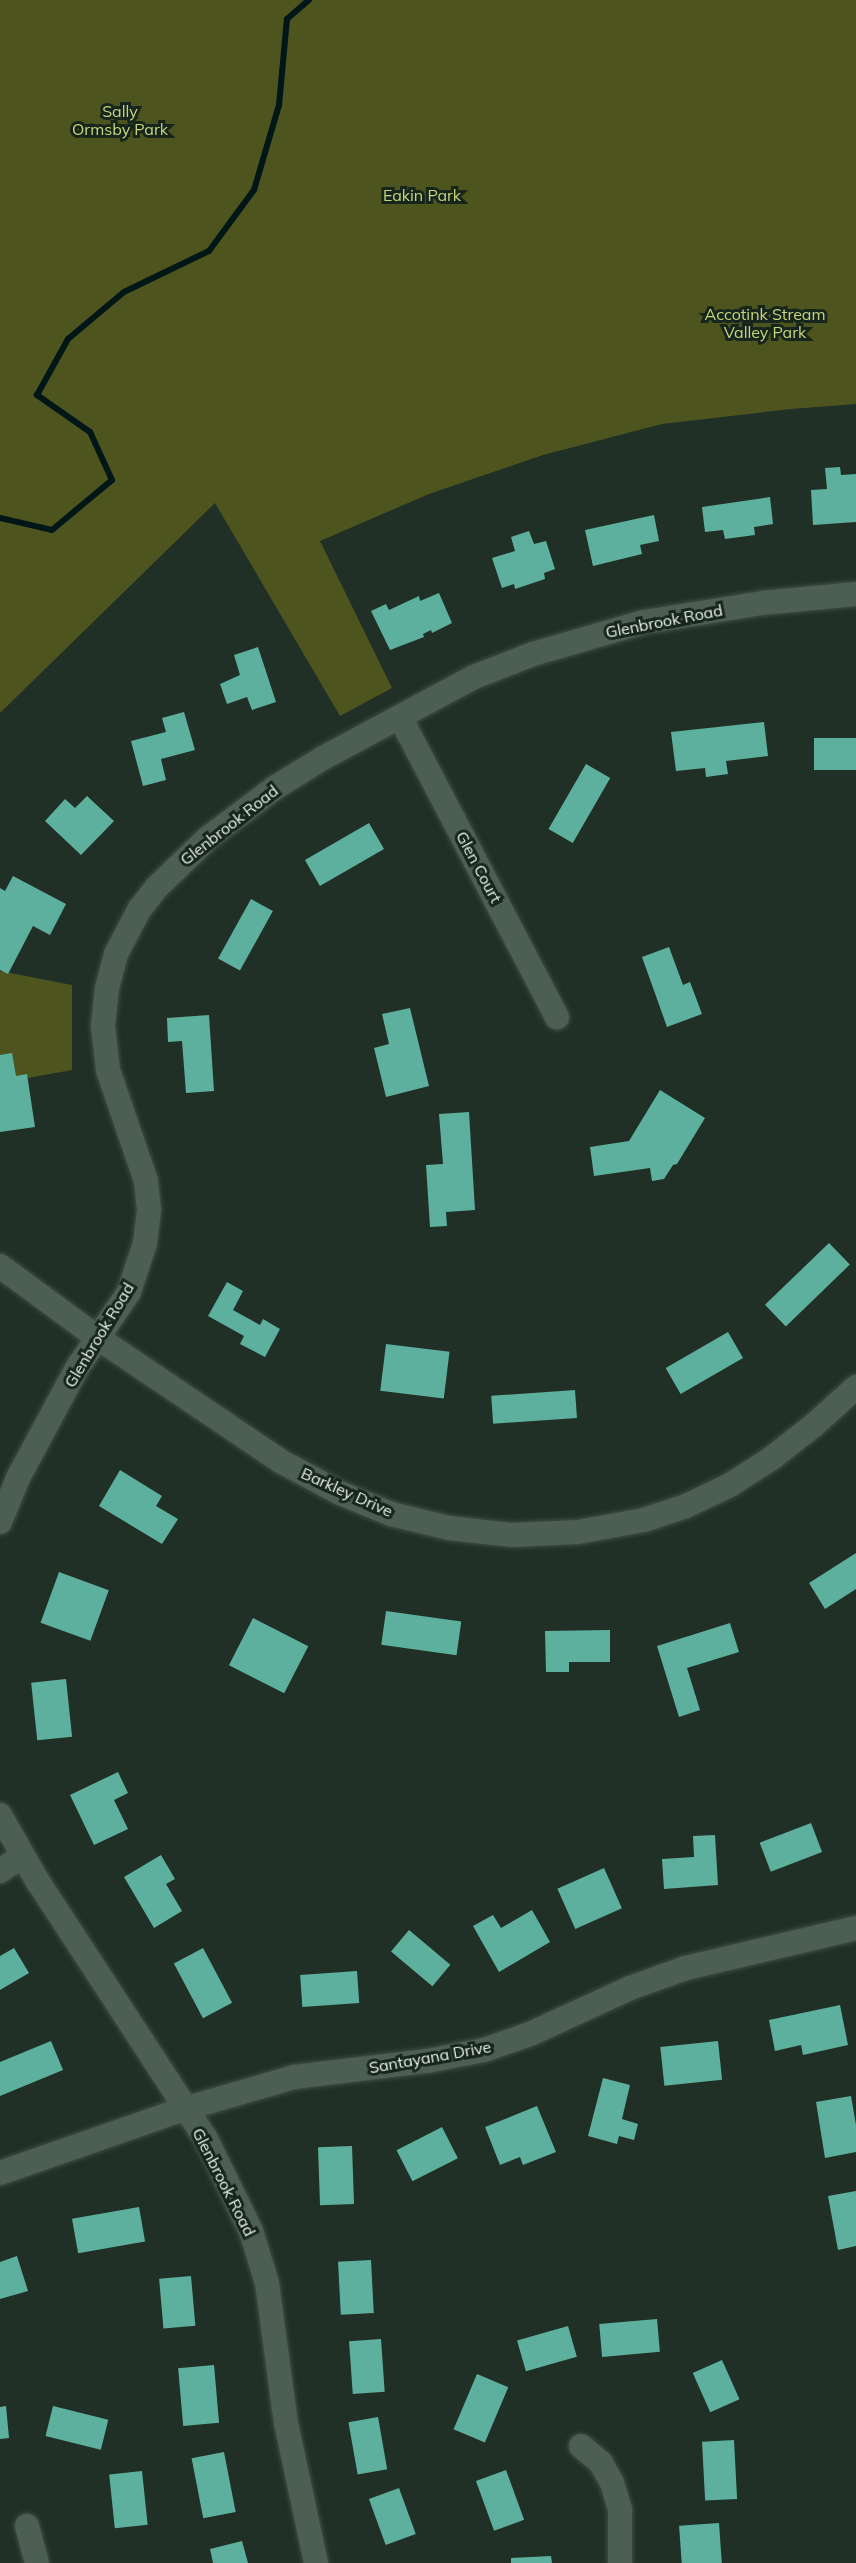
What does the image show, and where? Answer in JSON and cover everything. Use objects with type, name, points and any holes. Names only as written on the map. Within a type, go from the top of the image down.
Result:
[{"type":"street","name":"Glenbrook Road","points":[[0,1522],[18,1478],[77,1368],[129,1292],[145,1243],[149,1221],[146,1181],[116,1096],[103,1045],[107,988],[116,954],[125,933],[157,887],[208,838],[276,787],[474,677],[597,634],[692,613],[856,594]]},
{"type":"street","name":"Glen Court","points":[[400,717],[557,1017]]},
{"type":"street","name":"Barkley Drive","points":[[0,1266],[98,1338],[282,1462],[340,1493],[391,1514],[449,1528],[512,1535],[578,1532],[615,1526],[686,1506],[730,1485],[772,1458],[814,1425],[856,1387]]},
{"type":"street","name":"Glenbrook Road","points":[[0,1815],[23,1856],[184,2109],[206,2139],[251,2231],[262,2260],[272,2311],[286,2423],[316,2563]]},
{"type":"street","points":[[0,1871],[23,1856]]},
{"type":"street","name":"Santayana Drive","points":[[0,2172],[184,2109],[294,2077],[427,2061],[484,2050],[530,2034],[630,1988],[686,1968],[856,1928]]},
{"type":"street","points":[[581,2445],[601,2463],[612,2483],[620,2509],[620,2563]]},
{"type":"street","points":[[27,2526],[37,2563]]},
{"type":"green space","points":[[0,0],[856,0],[856,404],[662,424],[543,455],[429,494],[320,541],[392,688],[340,716],[215,503],[0,713]]},
{"type":"green space","points":[[0,971],[72,985],[72,1070],[0,1083]]},
{"type":"building","points":[[840,467],[841,475],[856,474],[856,522],[813,525],[811,490],[827,489],[825,468]]},
{"type":"building","points":[[770,497],[773,524],[754,527],[755,535],[725,539],[723,530],[705,532],[702,507]]},
{"type":"building","points":[[654,515],[659,541],[640,545],[642,554],[593,566],[585,530]]},
{"type":"building","points":[[529,531],[534,544],[546,541],[555,569],[544,573],[545,579],[515,589],[514,584],[502,588],[492,558],[515,551],[511,537]]},
{"type":"building","points":[[439,593],[452,623],[432,633],[431,630],[423,634],[424,637],[390,650],[371,611],[386,604],[389,610],[419,596],[420,601]]},
{"type":"building","points":[[258,647],[276,702],[252,710],[247,697],[227,704],[220,684],[240,675],[234,655]]},
{"type":"building","points":[[184,712],[195,750],[161,759],[166,780],[143,786],[131,741],[166,732],[162,718]]},
{"type":"building","points":[[764,722],[768,756],[726,761],[728,774],[706,777],[705,768],[676,771],[671,732]]},
{"type":"building","points":[[814,738],[856,738],[856,770],[814,770]]},
{"type":"building","points":[[586,764],[610,778],[573,843],[548,829]]},
{"type":"building","points":[[87,796],[114,821],[81,855],[45,821],[65,799],[75,808]]},
{"type":"building","points":[[369,823],[384,849],[320,886],[305,860]]},
{"type":"building","points":[[13,876],[66,904],[50,935],[33,926],[8,974],[0,970],[0,888],[5,891]]},
{"type":"building","points":[[251,899],[273,911],[240,971],[218,958]]},
{"type":"building","points":[[669,947],[683,985],[690,982],[702,1014],[667,1027],[642,957]]},
{"type":"building","points":[[410,1008],[429,1086],[386,1097],[374,1048],[389,1044],[382,1014]]},
{"type":"building","points":[[209,1015],[214,1091],[186,1093],[182,1041],[168,1042],[167,1018]]},
{"type":"building","points":[[12,1053],[16,1076],[27,1074],[35,1127],[0,1132],[0,1055]]},
{"type":"building","points":[[660,1090],[705,1118],[677,1164],[673,1165],[664,1179],[652,1181],[650,1168],[594,1176],[590,1147],[629,1141]]},
{"type":"building","points":[[469,1112],[475,1210],[446,1212],[447,1226],[430,1227],[426,1165],[443,1164],[439,1114]]},
{"type":"building","points":[[829,1243],[850,1265],[786,1326],[765,1305]]},
{"type":"building","points":[[227,1282],[243,1291],[233,1310],[260,1325],[263,1319],[280,1329],[265,1357],[240,1344],[244,1336],[208,1316]]},
{"type":"building","points":[[728,1332],[743,1358],[681,1394],[666,1368]]},
{"type":"building","points":[[386,1344],[450,1352],[444,1398],[380,1391]]},
{"type":"building","points":[[575,1390],[577,1418],[493,1424],[491,1396]]},
{"type":"building","points":[[120,1470],[162,1496],[156,1506],[178,1519],[162,1544],[99,1506]]},
{"type":"building","points":[[856,1553],[856,1589],[825,1609],[809,1583]]},
{"type":"building","points":[[59,1572],[109,1590],[90,1641],[41,1623]]},
{"type":"building","points":[[386,1611],[461,1622],[457,1655],[381,1645]]},
{"type":"building","points":[[253,1618],[308,1646],[284,1693],[229,1665]]},
{"type":"building","points":[[730,1623],[739,1652],[687,1668],[700,1710],[679,1717],[657,1646]]},
{"type":"building","points":[[610,1630],[610,1662],[569,1662],[569,1672],[546,1672],[545,1631]]},
{"type":"building","points":[[66,1679],[72,1737],[37,1740],[31,1683]]},
{"type":"building","points":[[118,1772],[128,1793],[114,1800],[128,1829],[94,1845],[70,1795]]},
{"type":"building","points":[[811,1823],[822,1852],[771,1872],[760,1843]]},
{"type":"building","points":[[715,1835],[718,1885],[664,1889],[662,1859],[694,1857],[693,1836]]},
{"type":"building","points":[[161,1855],[175,1879],[166,1884],[182,1911],[154,1928],[124,1877]]},
{"type":"building","points":[[604,1868],[622,1908],[575,1929],[557,1889]]},
{"type":"building","points":[[532,1910],[550,1942],[499,1972],[473,1926],[493,1915],[501,1928]]},
{"type":"building","points":[[409,1930],[450,1965],[432,1986],[391,1951]]},
{"type":"building","points":[[14,1948],[29,1973],[0,1990],[0,1956]]},
{"type":"building","points":[[203,1948],[232,2003],[203,2018],[174,1963]]},
{"type":"building","points":[[357,1971],[359,2003],[302,2007],[300,1975]]},
{"type":"building","points":[[840,2005],[848,2045],[803,2055],[801,2045],[775,2051],[769,2020]]},
{"type":"building","points":[[51,2041],[63,2070],[0,2096],[0,2062]]},
{"type":"building","points":[[718,2041],[722,2080],[664,2086],[660,2047]]},
{"type":"building","points":[[603,2078],[630,2085],[622,2119],[638,2124],[634,2140],[619,2136],[617,2144],[588,2136]]},
{"type":"building","points":[[851,2096],[856,2125],[856,2152],[825,2158],[816,2102]]},
{"type":"building","points":[[537,2106],[556,2152],[523,2165],[520,2157],[500,2165],[485,2127]]},
{"type":"building","points":[[442,2127],[458,2158],[412,2181],[397,2150]]},
{"type":"building","points":[[352,2146],[354,2204],[320,2205],[318,2147]]},
{"type":"building","points":[[856,2191],[856,2246],[838,2250],[828,2196]]},
{"type":"building","points":[[139,2207],[145,2241],[78,2253],[72,2219]]},
{"type":"building","points":[[17,2256],[28,2291],[0,2299],[0,2262]]},
{"type":"building","points":[[371,2260],[374,2313],[341,2315],[338,2262]]},
{"type":"building","points":[[191,2276],[195,2326],[163,2329],[159,2279]]},
{"type":"building","points":[[657,2319],[660,2352],[602,2357],[599,2324]]},
{"type":"building","points":[[568,2326],[577,2357],[526,2371],[517,2341]]},
{"type":"building","points":[[381,2339],[385,2392],[353,2394],[349,2341]]},
{"type":"building","points":[[722,2360],[739,2399],[710,2412],[693,2373]]},
{"type":"building","points":[[214,2365],[219,2423],[183,2426],[178,2368]]},
{"type":"building","points":[[477,2374],[508,2387],[485,2443],[454,2429]]},
{"type":"building","points":[[6,2406],[9,2438],[0,2439],[0,2407]]},
{"type":"building","points":[[53,2406],[108,2420],[101,2450],[46,2436]]},
{"type":"building","points":[[378,2417],[387,2469],[358,2474],[348,2422]]},
{"type":"building","points":[[734,2440],[737,2499],[705,2501],[702,2442]]},
{"type":"building","points":[[224,2452],[236,2512],[203,2518],[192,2458]]},
{"type":"building","points":[[506,2470],[524,2520],[494,2531],[476,2481]]},
{"type":"building","points":[[142,2471],[148,2525],[115,2528],[109,2474]]},
{"type":"building","points":[[399,2488],[416,2534],[386,2545],[369,2499]]},
{"type":"building","points":[[719,2523],[722,2563],[682,2563],[679,2526]]},
{"type":"building","points":[[242,2541],[248,2563],[213,2563],[210,2549]]},
{"type":"building","points":[[551,2556],[552,2563],[511,2563],[511,2558]]},
{"type":"waterway","points":[[0,518],[52,530],[112,480],[90,432],[37,395],[68,339],[124,292],[209,251],[254,190],[279,105],[287,19],[309,0]]},
{"type":"park label","name":"Sally Ormsby Park","points":[[120,120]]},
{"type":"park label","name":"Eakin Park","points":[[422,195]]},
{"type":"park label","name":"Accotink Stream Valley Park","points":[[765,323]]}]
